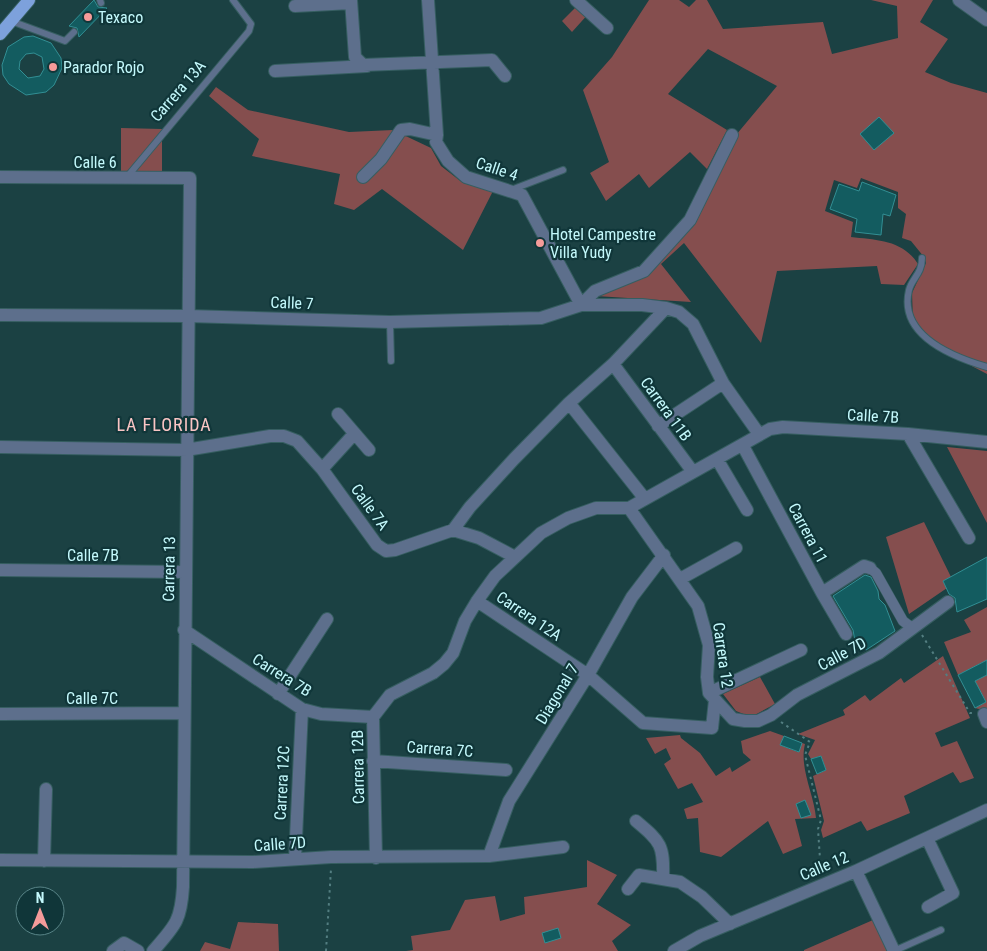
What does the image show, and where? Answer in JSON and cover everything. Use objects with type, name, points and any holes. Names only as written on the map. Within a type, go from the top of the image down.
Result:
[{"type":"main road","points":[[0,34],[29,0]]},
{"type":"street","name":"Calle 4","points":[[428,0],[438,134],[436,142],[448,161],[466,177],[522,195],[581,305]]},
{"type":"street","points":[[576,0],[607,28]]},
{"type":"street","points":[[959,0],[987,20]]},
{"type":"street","points":[[295,6],[351,2],[355,57],[363,65],[492,60],[505,76]]},
{"type":"street","points":[[275,71],[432,62]]},
{"type":"street","points":[[362,177],[381,158],[401,130],[410,129],[438,134]]},
{"type":"street","points":[[581,305],[595,291],[644,271],[690,220],[732,134]]},
{"type":"street","name":"Calle 6","points":[[0,177],[190,178]]},
{"type":"street","name":"Carrera 13","points":[[153,951],[176,924],[182,906],[190,178]]},
{"type":"street","points":[[581,305],[642,305],[666,308],[679,312],[693,324],[723,382],[759,434],[743,446],[629,508]]},
{"type":"street","name":"Calle 7","points":[[0,315],[188,316],[390,322],[541,318],[581,305]]},
{"type":"street","points":[[515,557],[479,538],[453,530],[470,507],[514,459],[569,403],[613,364],[666,308]]},
{"type":"street","name":"Carrera 11B","points":[[613,364],[693,472]]},
{"type":"street","points":[[658,426],[723,382]]},
{"type":"street","points":[[569,403],[645,499]]},
{"type":"street","points":[[338,414],[369,450]]},
{"type":"street","name":"Calle 7B","points":[[759,434],[770,429],[782,427],[908,434],[987,442]]},
{"type":"street","points":[[322,469],[354,434]]},
{"type":"street","points":[[908,434],[969,538]]},
{"type":"street","name":"Calle 7A","points":[[0,447],[186,450],[270,436],[284,436],[297,442],[322,469],[377,545],[386,552],[453,530]]},
{"type":"street","name":"Carrera 11","points":[[743,446],[846,634]]},
{"type":"street","points":[[717,459],[747,510]]},
{"type":"street","name":"Carrera 12B","points":[[376,858],[373,717],[390,695],[433,673],[444,664],[453,653],[465,621],[495,576],[541,533],[568,518],[596,508],[629,508]]},
{"type":"street","name":"Carrera 12","points":[[629,508],[664,555],[698,606],[709,645],[707,677],[712,696],[733,719],[745,722]]},
{"type":"street","points":[[680,579],[736,548]]},
{"type":"street","name":"Diagonal 7","points":[[489,856],[509,801],[588,675],[632,597],[664,555]]},
{"type":"street","points":[[822,593],[864,566],[870,568],[876,573],[903,621],[913,626]]},
{"type":"street","name":"Calle 7B","points":[[0,570],[185,572]]},
{"type":"street","name":"Carrera 12A","points":[[477,601],[588,675]]},
{"type":"street","name":"Calle 7D","points":[[745,722],[758,721],[771,715],[797,695],[864,662],[948,602]]},
{"type":"street","points":[[278,694],[327,619]]},
{"type":"street","name":"Carrera 7B","points":[[184,630],[278,694],[302,708],[321,714],[373,717]]},
{"type":"street","points":[[588,675],[643,722],[712,728],[712,696],[801,650]]},
{"type":"street","name":"Carrera 12C","points":[[295,859],[302,708]]},
{"type":"street","name":"Calle 7C","points":[[0,714],[184,714]]},
{"type":"street","name":"Carrera 7C","points":[[373,761],[506,770]]},
{"type":"street","points":[[44,861],[46,789]]},
{"type":"street","name":"Calle 12","points":[[674,951],[700,936],[856,871],[987,810]]},
{"type":"street","points":[[636,821],[658,840],[663,864],[663,879]]},
{"type":"street","points":[[927,838],[953,893],[928,907]]},
{"type":"street","name":"Calle 7D","points":[[0,860],[253,862],[331,857],[489,856],[562,847]]},
{"type":"street","points":[[856,871],[894,951]]},
{"type":"street","points":[[628,889],[639,875],[680,882],[702,897],[730,924]]},
{"type":"street","points":[[112,951],[124,943],[138,951]]},
{"type":"lane","name":"Carrera 13A","points":[[126,178],[213,77],[249,31],[251,24],[234,0]]},
{"type":"lane","points":[[12,21],[65,41],[74,32]]},
{"type":"lane","points":[[510,190],[563,170]]},
{"type":"lane","points":[[922,258],[922,266],[909,290],[908,311],[914,325],[934,345],[987,368]]},
{"type":"lane","points":[[390,322],[391,361]]},
{"type":"lane","points":[[894,951],[941,930]]},
{"type":"path","points":[[913,626],[970,713],[985,718]]},
{"type":"path","points":[[846,634],[864,662]]},
{"type":"path","points":[[771,715],[810,742],[805,754],[821,820],[818,829],[823,885]]},
{"type":"path","points":[[326,951],[331,857]]},
{"type":"shaded area","points":[[649,0],[679,0],[689,7],[696,0],[707,0],[723,29],[823,22],[832,54],[898,38],[897,6],[871,0],[933,0],[920,22],[948,39],[925,72],[951,83],[987,93],[987,374],[926,342],[913,322],[912,293],[926,263],[924,257],[911,241],[902,238],[906,214],[898,208],[898,192],[861,178],[857,188],[834,180],[825,211],[853,222],[851,237],[889,243],[905,250],[912,256],[918,264],[904,285],[881,284],[877,266],[777,271],[761,343],[684,243],[661,264],[691,302],[596,296],[648,274],[692,221],[736,135],[777,86],[708,49],[668,94],[727,130],[707,169],[690,152],[649,188],[639,174],[606,201],[590,173],[609,162],[583,90],[612,57]]},
{"type":"shaded area","points":[[580,3],[590,12],[572,32],[562,21]]},
{"type":"shaded area","points":[[216,87],[248,110],[349,132],[393,130],[431,148],[441,166],[463,183],[493,191],[463,250],[382,189],[354,210],[334,204],[340,174],[252,156],[259,139],[209,96]]},
{"type":"shaded area","points":[[121,128],[162,129],[162,175],[121,175]]},
{"type":"shaded area","points":[[947,447],[987,451],[987,523]]},
{"type":"shaded area","points":[[924,522],[951,577],[943,581],[947,588],[909,614],[886,537]]},
{"type":"shaded area","points":[[987,607],[987,660],[958,675],[944,642],[971,632],[964,620]]},
{"type":"shaded area","points":[[943,656],[970,718],[935,733],[941,747],[957,741],[974,778],[960,783],[953,772],[904,796],[910,813],[867,831],[861,821],[823,838],[821,830],[824,821],[813,776],[826,770],[821,756],[811,759],[808,754],[815,740],[798,734],[845,715],[843,710],[865,695],[870,701],[901,678],[904,683]]},
{"type":"shaded area","points":[[987,675],[987,711],[975,708],[986,702],[975,681]]},
{"type":"shaded area","points":[[760,677],[775,704],[751,717],[736,711],[723,694]]},
{"type":"shaded area","points":[[770,731],[784,736],[780,745],[798,752],[802,743],[805,744],[805,772],[816,818],[795,819],[802,846],[783,854],[768,821],[721,857],[700,852],[698,818],[687,819],[684,809],[703,802],[692,783],[678,789],[664,764],[671,759],[666,748],[655,754],[646,738],[680,735],[681,738],[700,753],[716,776],[730,767],[732,772],[751,760],[743,753],[741,741]]},
{"type":"shaded area","points":[[587,860],[617,875],[597,904],[631,925],[612,941],[618,951],[406,951],[413,950],[411,936],[450,930],[465,900],[495,896],[500,921],[525,914],[524,897],[587,887]]},
{"type":"shaded area","points":[[873,920],[888,951],[804,951],[804,950]]},
{"type":"shaded area","points":[[238,922],[278,924],[279,951],[200,951],[205,942],[230,949]]},
{"type":"building","name":"Texaco","points":[[94,0],[98,7],[107,8],[79,37],[77,28],[69,26]]},
{"type":"building","name":"Parador Rojo","points":[[33,36],[51,43],[61,58],[62,68],[54,85],[46,92],[26,95],[9,84],[3,75],[2,65],[8,47],[24,37]],"holes":[[[34,53],[42,57],[44,69],[40,76],[28,78],[19,69],[20,61],[26,54]]]},
{"type":"building","points":[[879,117],[894,133],[874,150],[860,134]]},
{"type":"building","points":[[862,182],[896,195],[890,216],[883,214],[881,235],[855,232],[857,219],[830,209],[839,184],[859,191]]},
{"type":"building","points":[[987,557],[987,599],[957,612],[955,598],[949,594],[943,581]]},
{"type":"building","points":[[865,575],[871,577],[878,591],[879,599],[885,605],[895,631],[866,650],[855,641],[853,630],[833,596]]},
{"type":"building","points":[[987,660],[987,675],[975,681],[986,702],[975,708],[958,675]]},
{"type":"building","points":[[784,736],[802,743],[799,752],[780,745]]},
{"type":"building","points":[[821,756],[826,770],[817,774],[811,759]]},
{"type":"building","points":[[805,800],[811,815],[801,818],[796,804]]},
{"type":"building","points":[[558,928],[561,938],[545,943],[542,933]]},
{"type":"place","name":"Texaco","points":[[88,17]]},
{"type":"place","name":"Parador Rojo","points":[[53,67]]},
{"type":"place","name":"Hotel Campestre Villa Yudy","points":[[540,243]]},
{"type":"district","name":"LA FLORIDA","points":[[164,424]]}]
